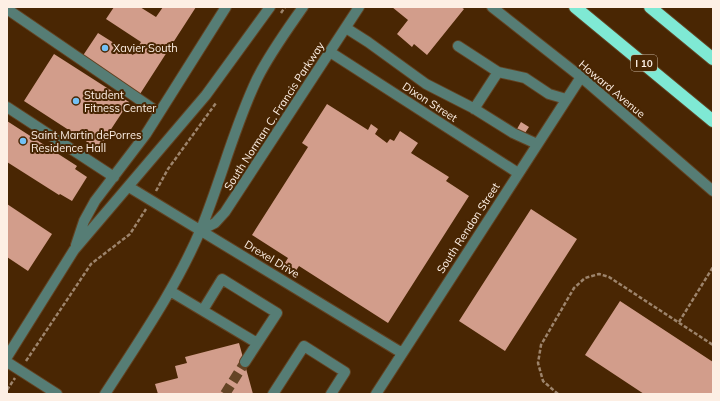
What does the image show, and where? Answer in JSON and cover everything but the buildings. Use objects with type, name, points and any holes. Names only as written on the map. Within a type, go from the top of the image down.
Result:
[{"type":"highway","name":"I 10","points":[[574,7],[713,121]]},
{"type":"highway","points":[[650,7],[713,59]]},
{"type":"street","points":[[74,250],[84,221],[95,201],[114,177],[159,113],[226,7]]},
{"type":"street","points":[[7,357],[74,250],[206,95],[270,7]]},
{"type":"street","name":"South Norman C. Francis Parkway","points":[[105,394],[170,292],[201,230],[242,114],[258,78],[302,7]]},
{"type":"street","name":"South Norman C. Francis Parkway","points":[[201,230],[215,223],[225,212],[359,7]]},
{"type":"street","name":"Howard Avenue","points":[[490,8],[581,77],[713,191]]},
{"type":"street","points":[[7,9],[159,113]]},
{"type":"street","points":[[346,28],[426,84],[474,109],[513,133],[537,144]]},
{"type":"street","points":[[458,46],[498,72],[525,78],[549,94],[566,100]]},
{"type":"street","name":"Dixon Street","points":[[330,52],[518,173]]},
{"type":"street","points":[[474,109],[498,72]]},
{"type":"street","name":"South Rendon Street","points":[[376,394],[581,77]]},
{"type":"street","points":[[7,107],[114,177]]},
{"type":"street","name":"Drexel Drive","points":[[129,187],[402,353]]},
{"type":"street","points":[[204,310],[222,279],[277,313],[244,362]]},
{"type":"street","points":[[170,292],[204,310],[257,343]]},
{"type":"street","points":[[273,394],[304,346],[345,372],[331,394]]},
{"type":"street","points":[[7,362],[57,394]]},
{"type":"path","points":[[679,322],[713,267]]},
{"type":"path","points":[[558,394],[543,381],[538,362],[541,345],[574,288],[585,278],[599,274],[610,277],[713,345]]},
{"type":"tunnel","points":[[225,394],[245,362]]},
{"type":"place","name":"Xavier South","points":[[105,48]]},
{"type":"place","name":"Student Fitness Center","points":[[76,101]]},
{"type":"place","name":"Saint Martin dePorres Residence Hall","points":[[23,141]]}]
